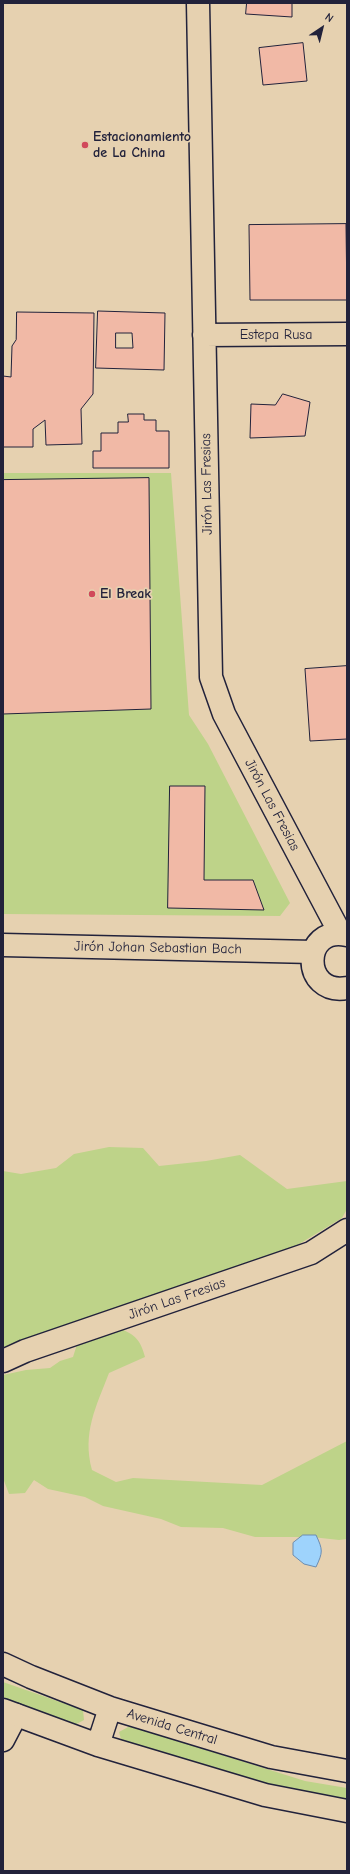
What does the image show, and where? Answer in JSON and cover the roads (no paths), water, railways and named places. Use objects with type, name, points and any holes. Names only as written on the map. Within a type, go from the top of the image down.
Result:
[{"type":"street","name":"Jirón Las Fresias","points":[[198,3],[211,676],[224,714],[344,934]]},
{"type":"street","name":"Estepa Rusa","points":[[204,335],[347,334]]},
{"type":"street","points":[[344,934],[332,934],[324,938],[317,944],[313,952],[312,960],[317,977],[324,984],[332,988],[347,988]]},
{"type":"street","name":"Jirón Johan Sebastian Bach","points":[[3,945],[313,952]]},
{"type":"street","name":"Jirón Las Fresias","points":[[3,1361],[25,1351],[311,1254],[347,1230]]},
{"type":"street","name":"Avenida Central","points":[[3,1664],[31,1677],[110,1708],[271,1757],[347,1771]]},
{"type":"street","points":[[98,1745],[110,1708]]},
{"type":"street","points":[[3,1740],[9,1712],[98,1745],[265,1795],[347,1811]]},
{"type":"water","points":[[303,1535],[316,1535],[321,1551],[316,1567],[304,1564],[293,1555],[293,1543]]},
{"type":"place","name":"Estacionamiento de La China","points":[[85,145]]},
{"type":"place","name":"El Break","points":[[92,594]]}]
